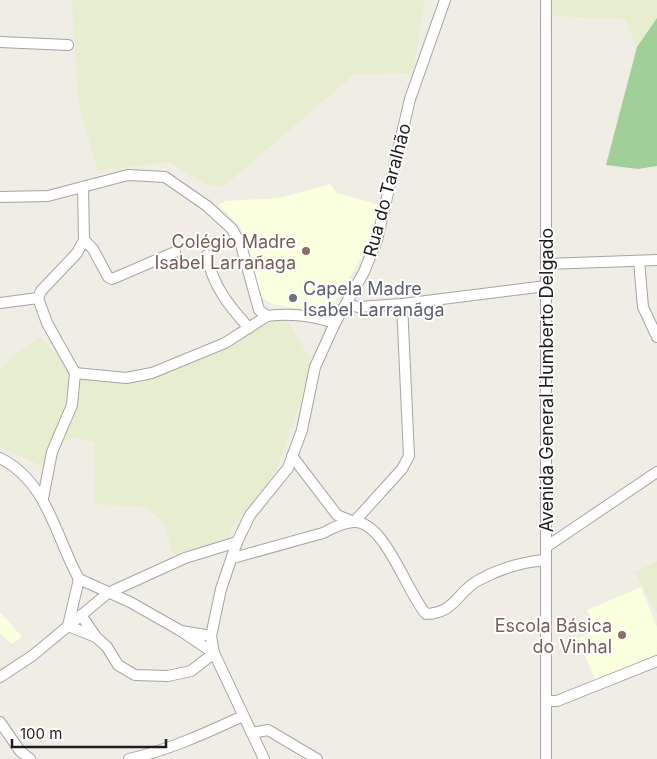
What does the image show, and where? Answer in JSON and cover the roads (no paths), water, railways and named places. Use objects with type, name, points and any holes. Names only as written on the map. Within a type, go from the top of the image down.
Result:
[{"type":"street","name":"Rua do Taralhão","points":[[264,759],[214,653],[211,636],[221,589],[237,542],[250,515],[288,468],[302,430],[315,367],[335,323],[364,272],[377,240],[410,98],[445,0]]},
{"type":"street","name":"Avenida General Humberto Delgado","points":[[546,0],[546,759]]},
{"type":"street","points":[[0,42],[68,45]]},
{"type":"street","points":[[0,197],[48,196],[128,175],[144,174],[165,177],[207,206],[232,229],[241,245],[256,305],[267,316]]},
{"type":"street","points":[[43,498],[52,452],[72,405],[75,373],[47,323],[38,298],[41,291],[77,254],[84,240],[83,187]]},
{"type":"street","points":[[84,240],[94,249],[108,278],[112,279],[174,252]]},
{"type":"street","points":[[207,255],[209,268],[225,302],[249,328]]},
{"type":"street","points":[[546,264],[657,260]]},
{"type":"street","points":[[639,261],[643,307],[653,332],[657,336]]},
{"type":"street","points":[[346,304],[358,307],[402,304],[546,286]]},
{"type":"street","points":[[0,303],[38,298]]},
{"type":"street","points":[[233,558],[323,533],[335,527],[354,522],[402,469],[409,456],[402,304]]},
{"type":"street","points":[[75,373],[126,378],[152,372],[225,343],[267,316],[278,314],[321,318],[335,323]]},
{"type":"street","points":[[292,456],[337,515],[366,525],[383,539],[417,603],[426,614],[439,614],[453,605],[477,580],[505,568],[545,560]]},
{"type":"street","points":[[0,458],[23,475],[43,498],[79,579],[68,626]]},
{"type":"street","points":[[546,547],[657,472]]},
{"type":"street","points":[[0,678],[32,656],[108,594],[186,558],[237,542]]},
{"type":"street","points":[[79,579],[108,594],[130,602],[214,653],[191,670],[168,676],[135,675],[118,665],[107,647],[96,637],[81,616]]},
{"type":"street","points":[[68,626],[96,637]]},
{"type":"street","points":[[182,632],[211,636]]},
{"type":"street","points":[[546,701],[557,701],[657,661]]},
{"type":"street","points":[[129,759],[154,753],[185,742],[243,716]]},
{"type":"street","points":[[0,722],[20,751],[30,759]]},
{"type":"street","points":[[252,733],[268,730],[316,759]]},
{"type":"place","name":"Colégio Madre Isabel Larrañaga","points":[[306,251]]},
{"type":"place","name":"Capela Madre Isabel Larranãga","points":[[293,298]]},
{"type":"place","name":"Escola Básica do Vinhal","points":[[622,635]]}]
